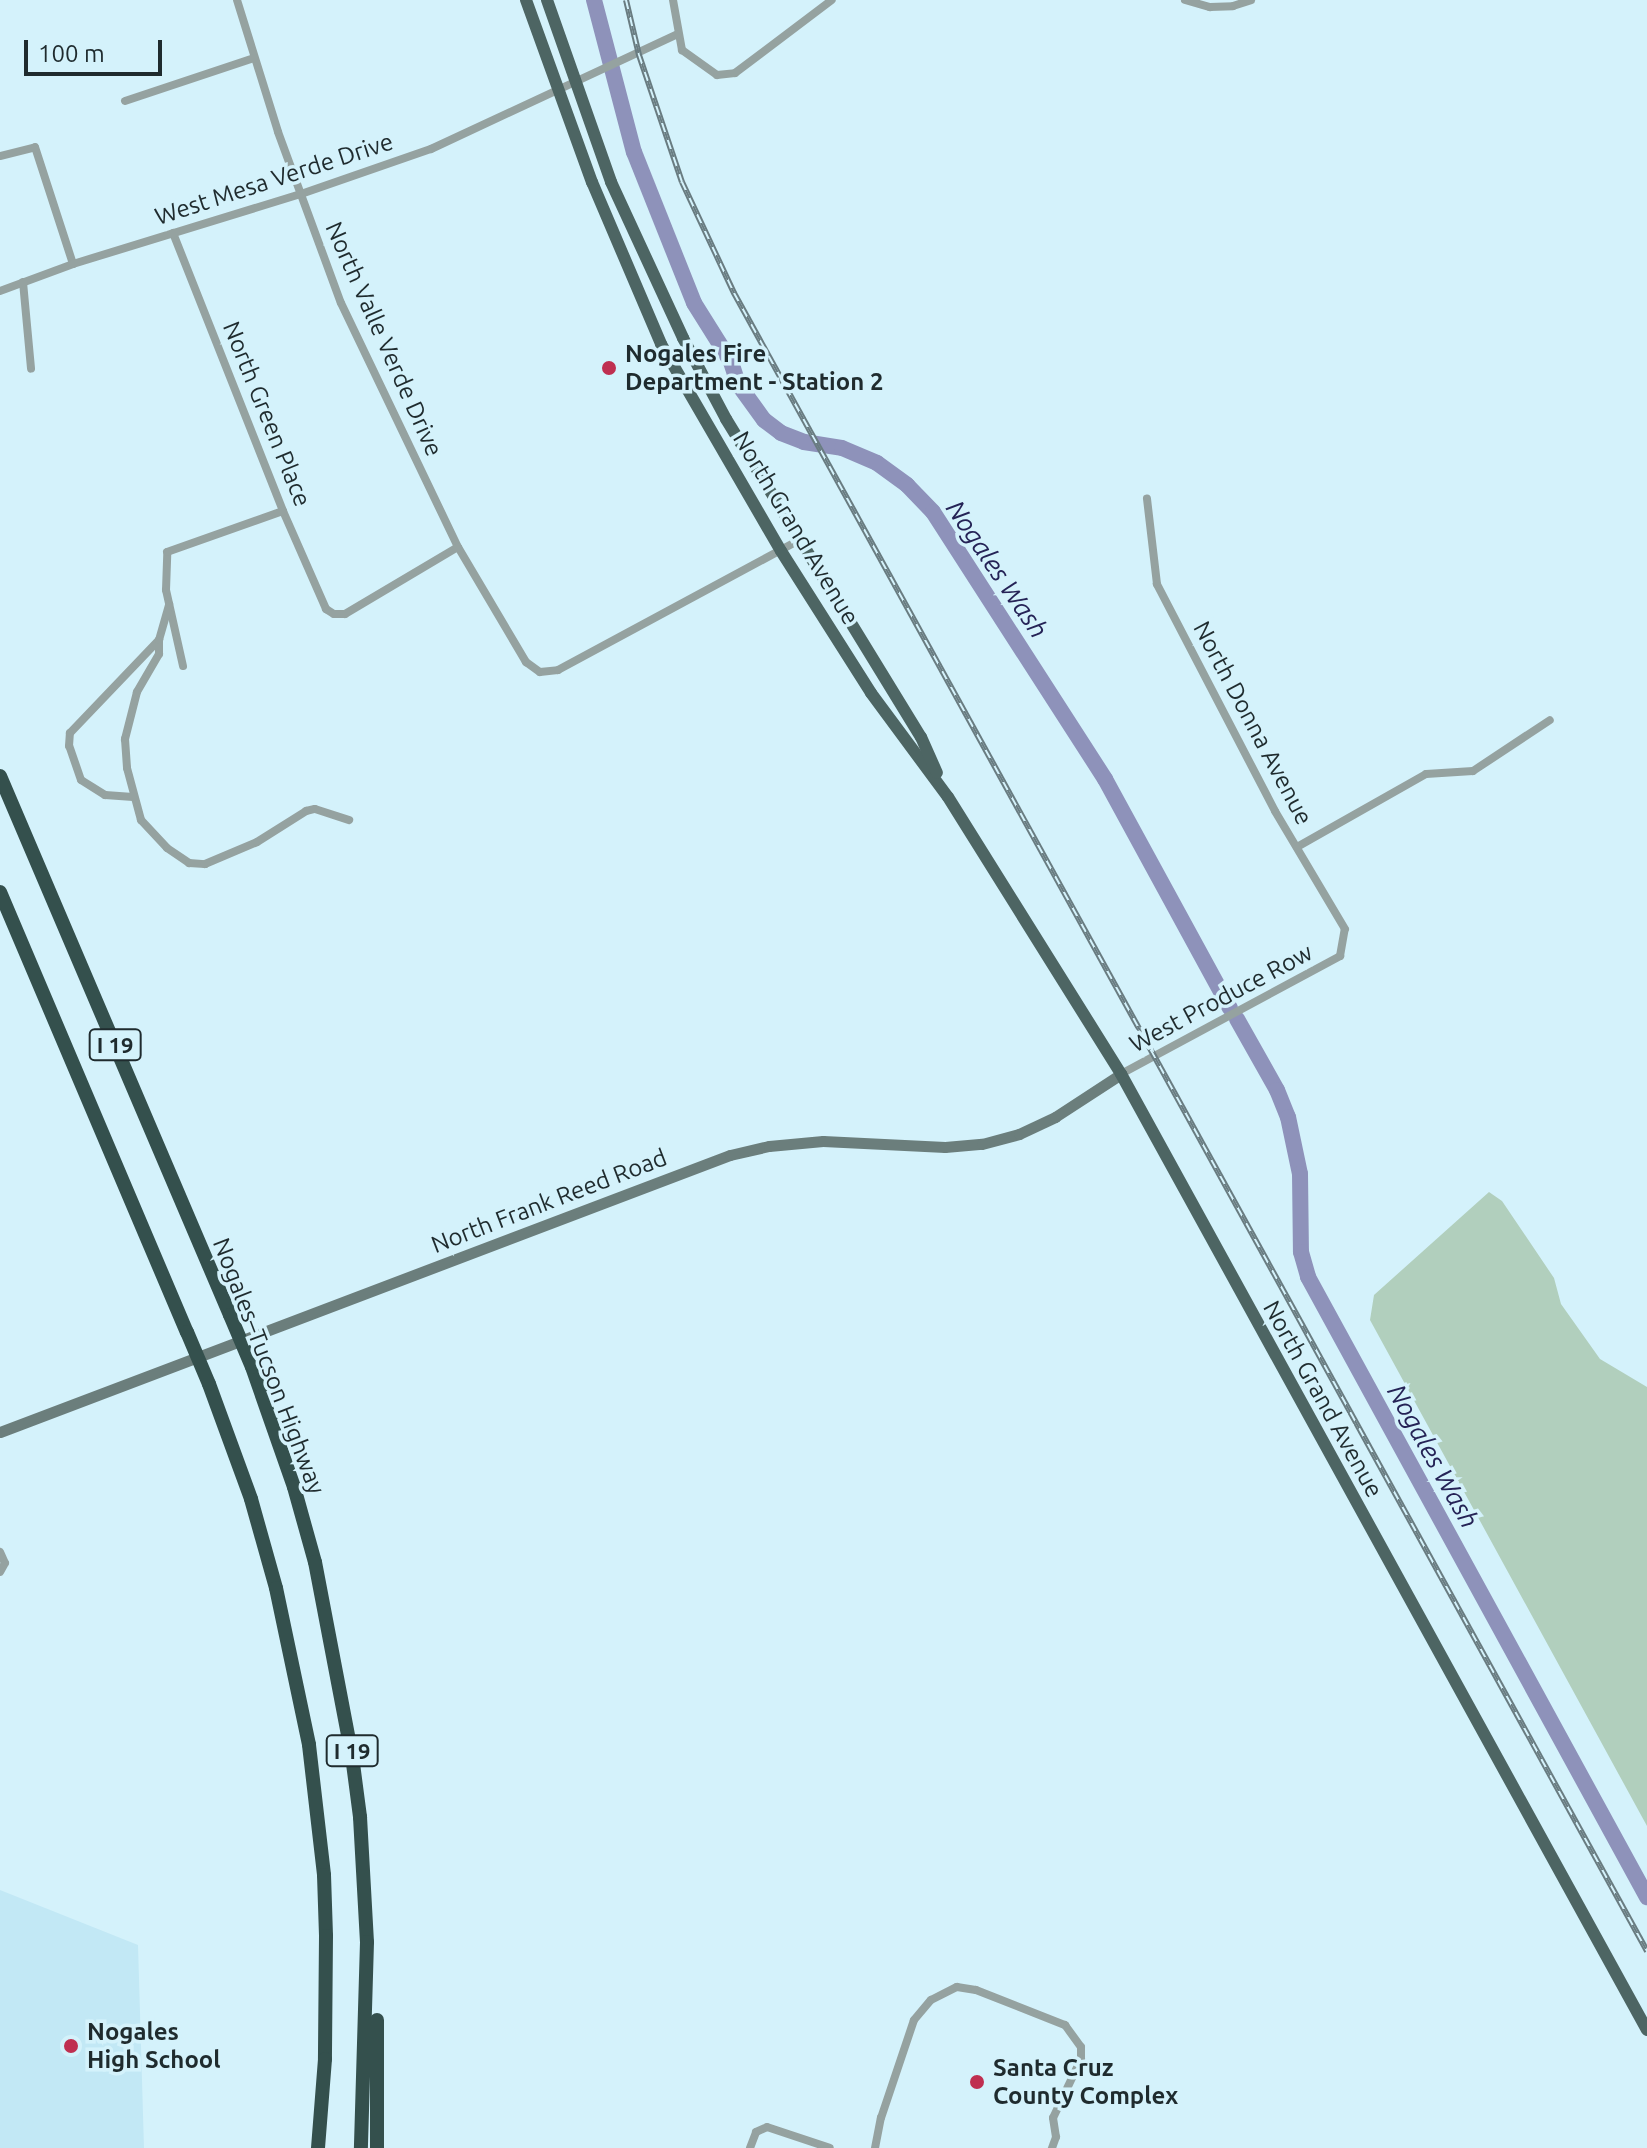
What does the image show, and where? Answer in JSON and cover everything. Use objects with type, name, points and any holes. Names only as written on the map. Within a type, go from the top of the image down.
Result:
[{"type":"highway","name":"Nogales–Tucson Highway","points":[[0,776],[252,1367],[294,1487],[334,1647],[352,1756],[364,1878],[368,2020],[361,2148]]},
{"type":"highway","name":"I 19","points":[[0,892],[209,1384],[264,1543],[304,1718],[324,1875],[325,2059],[318,2148]]},
{"type":"highway","points":[[334,1647],[369,1850],[377,1980],[377,2148]]},
{"type":"highway","points":[[310,2148],[325,2059]]},
{"type":"main road","name":"North Grand Avenue","points":[[526,0],[557,92],[661,344],[781,551],[871,693],[948,797],[1121,1074],[1647,2030]]},
{"type":"main road","name":"North Grand Avenue","points":[[547,0],[611,182],[683,338],[726,419],[921,737],[948,797]]},
{"type":"street","name":"North Valle Verde Drive","points":[[237,0],[254,58],[341,303],[458,547],[526,662],[540,672],[558,670],[781,551]]},
{"type":"street","points":[[673,0],[682,50],[717,75],[735,73],[832,0]]},
{"type":"street","points":[[1185,0],[1210,7],[1233,6],[1251,0]]},
{"type":"street","name":"West Mesa Verde Drive","points":[[0,291],[73,264],[301,194],[431,149],[627,61],[678,34]]},
{"type":"street","points":[[125,101],[254,58]]},
{"type":"street","points":[[0,156],[35,147],[73,264]]},
{"type":"street","name":"North Green Place","points":[[173,233],[283,511],[326,609],[334,614],[345,614],[458,547]]},
{"type":"street","points":[[23,282],[31,369]]},
{"type":"street","name":"North Donna Avenue","points":[[1147,499],[1157,584],[1297,847],[1345,929],[1340,956]]},
{"type":"street","points":[[183,666],[166,590],[167,552],[283,511]]},
{"type":"street","points":[[781,551],[799,540]]},
{"type":"street","points":[[169,604],[159,640],[159,654],[137,692],[127,721],[127,768],[133,797],[150,831],[179,857],[198,865],[213,862],[257,842],[306,811],[315,809],[349,820]]},
{"type":"street","points":[[133,797],[105,795],[81,780],[69,746],[70,733],[159,640]]},
{"type":"street","points":[[1297,847],[1426,774],[1473,771],[1550,720]]},
{"type":"street","name":"West Produce Row","points":[[1121,1074],[1340,956]]},
{"type":"street","name":"North Frank Reed Road","points":[[0,1432],[730,1155],[823,1141],[945,1147],[982,1144],[1019,1134],[1055,1117],[1121,1074]]},
{"type":"street","points":[[0,1552],[5,1563],[0,1572]]},
{"type":"street","points":[[875,2148],[881,2118],[914,2020],[931,2000],[957,1987],[976,1990],[1065,2025],[1080,2044],[1081,2059],[1053,2118],[1056,2137],[1052,2148]]},
{"type":"street","points":[[750,2148],[756,2132],[767,2127],[830,2148]]},
{"type":"shaded area","name":"Nogales High School","points":[[0,1890],[138,1945],[144,2148],[0,2148]]},
{"type":"green space","points":[[1489,1192],[1502,1201],[1554,1278],[1561,1304],[1600,1359],[1647,1387],[1647,1826],[1370,1320],[1374,1295]]},
{"type":"waterway","name":"Nogales Wash","points":[[594,0],[634,152],[694,303],[731,362],[738,384],[764,420],[781,433],[804,442],[842,448],[877,463],[907,485],[933,512],[1105,779],[1230,1008]]},
{"type":"waterway","name":"Nogales Wash","points":[[1237,1019],[1277,1090],[1288,1117],[1300,1174],[1301,1252],[1308,1277],[1647,1897]]},
{"type":"railway","points":[[626,0],[639,55],[682,182],[734,293],[1647,1951]]},
{"type":"place","name":"Nogales Fire Department - Station 2","points":[[609,368]]},
{"type":"place","name":"Nogales High School","points":[[71,2046]]},
{"type":"place","name":"Santa Cruz County Complex","points":[[977,2082]]}]
